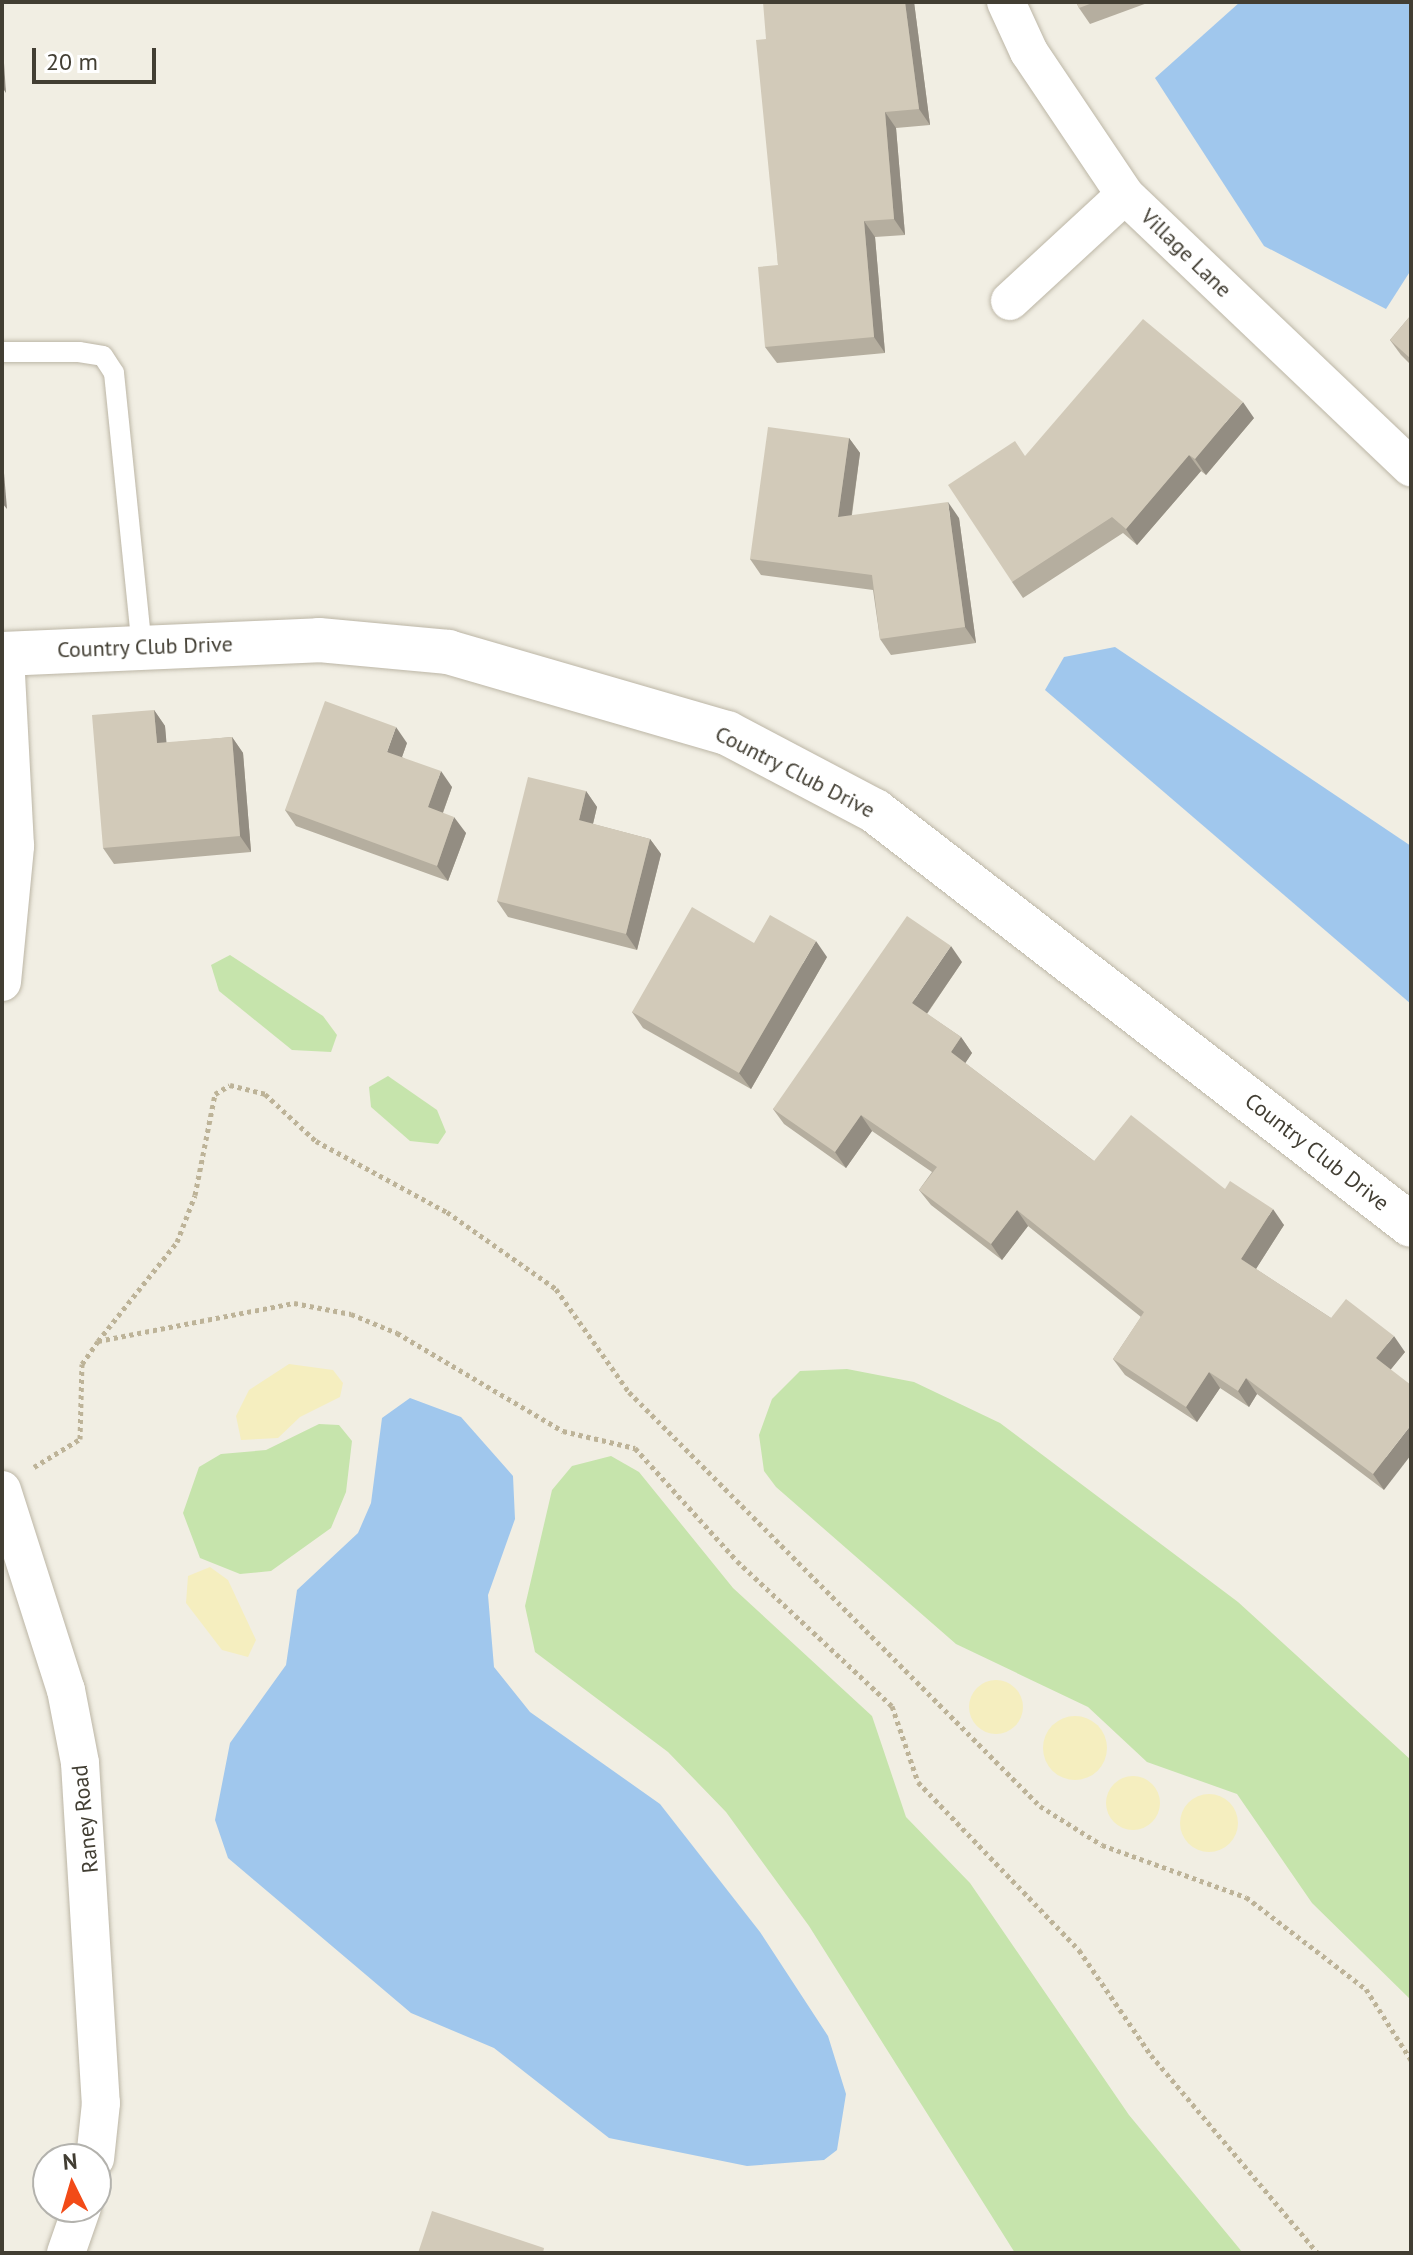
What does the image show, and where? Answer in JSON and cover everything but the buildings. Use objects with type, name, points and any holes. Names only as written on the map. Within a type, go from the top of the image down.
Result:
[{"type":"street","name":"Village Lane","points":[[1006,2],[1029,52],[1125,195],[1411,467]]},
{"type":"street","points":[[1010,301],[1125,195]]},
{"type":"street","name":"Country Club Drive","points":[[3,654],[319,640],[448,652],[727,733],[875,811],[1411,1225]]},
{"type":"street","points":[[2,982],[15,846],[3,654]]},
{"type":"street","name":"Raney Road","points":[[15,1479],[66,1690],[80,1763],[101,2103],[97,2143]]},
{"type":"street","points":[[66,2253],[76,2223]]},
{"type":"lane","points":[[2,352],[103,356],[114,373],[142,648]]},
{"type":"path","points":[[15,1479],[50,1462],[80,1439],[82,1364],[177,1242],[195,1195],[215,1094],[230,1085],[265,1094],[316,1141],[447,1212],[556,1289],[629,1392],[1040,1806],[1102,1845],[1246,1897],[1366,1989],[1411,2060]]},
{"type":"path","points":[[98,1341],[316,1304],[397,1333],[563,1431],[635,1448],[737,1561],[892,1706],[918,1782],[1079,1950],[1151,2055],[1318,2253]]},
{"type":"green space","points":[[230,955],[323,1016],[337,1035],[331,1052],[292,1050],[219,991],[211,965]]},
{"type":"green space","points":[[388,1076],[437,1110],[446,1132],[438,1144],[410,1141],[371,1107],[369,1087]]},
{"type":"green space","points":[[847,1369],[914,1382],[1000,1423],[1238,1602],[1411,1760],[1411,2000],[1312,1903],[1237,1794],[1147,1762],[1088,1707],[956,1644],[776,1487],[764,1471],[759,1435],[772,1399],[800,1371]]},
{"type":"green space","points":[[319,1424],[339,1425],[352,1441],[346,1492],[331,1528],[271,1571],[240,1574],[200,1558],[183,1513],[199,1467],[221,1454],[266,1450]]},
{"type":"green space","points":[[611,1456],[639,1472],[733,1588],[872,1716],[906,1817],[970,1883],[1129,2115],[1243,2253],[1015,2253],[809,1926],[726,1812],[668,1752],[535,1652],[525,1606],[552,1490],[572,1466]]},
{"type":"sand","points":[[289,1364],[333,1370],[343,1383],[340,1397],[300,1417],[278,1438],[241,1440],[236,1416],[249,1390]]},
{"type":"sand","points":[[210,1567],[228,1580],[256,1640],[248,1657],[222,1650],[186,1603],[188,1576]]},
{"type":"sand","points":[[996,1680],[1015,1688],[1023,1707],[1015,1726],[996,1734],[977,1726],[969,1707],[977,1688]]},
{"type":"sand","points":[[1075,1716],[1093,1722],[1101,1730],[1107,1748],[1101,1766],[1093,1774],[1075,1780],[1057,1774],[1049,1766],[1043,1748],[1049,1730],[1057,1722]]},
{"type":"sand","points":[[1133,1776],[1152,1784],[1160,1803],[1152,1822],[1133,1830],[1114,1822],[1106,1803],[1114,1784]]},
{"type":"sand","points":[[1209,1794],[1230,1802],[1238,1823],[1230,1844],[1209,1852],[1188,1844],[1180,1823],[1188,1802]]},
{"type":"water","points":[[1240,2],[1411,2],[1411,270],[1386,309],[1264,246],[1155,78]]},
{"type":"water","points":[[1115,647],[1411,846],[1411,1004],[1045,690],[1064,657]]},
{"type":"water","points":[[410,1398],[461,1417],[513,1476],[515,1519],[488,1595],[494,1667],[530,1712],[660,1804],[760,1932],[828,2036],[846,2094],[837,2150],[824,2160],[747,2166],[609,2138],[494,2048],[411,2013],[228,1858],[215,1820],[230,1743],[286,1665],[297,1590],[358,1533],[371,1503],[382,1418]]}]
